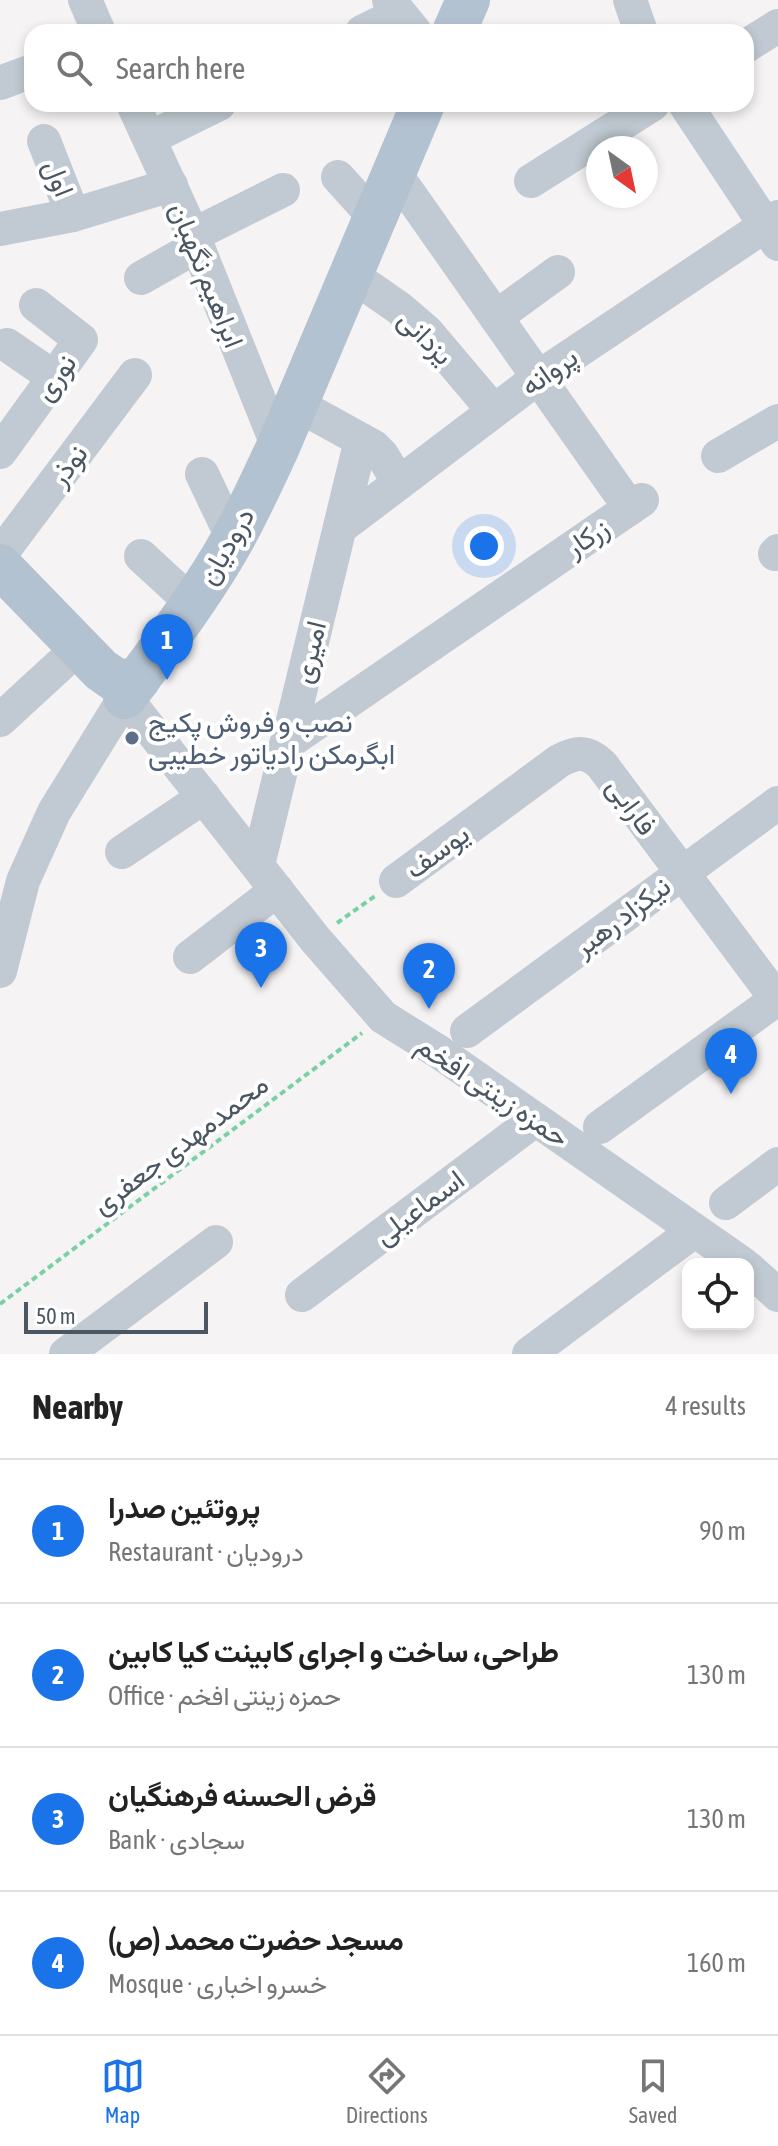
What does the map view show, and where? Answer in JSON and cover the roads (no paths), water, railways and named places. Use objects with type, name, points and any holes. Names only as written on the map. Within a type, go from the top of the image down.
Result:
[{"type":"main road","points":[[458,24],[468,0]]},
{"type":"main road","name":"درودیان","points":[[131,688],[233,539],[278,447],[420,112]]},
{"type":"main road","points":[[0,566],[101,670],[131,688]]},
{"type":"street","points":[[85,0],[96,24]]},
{"type":"street","points":[[630,0],[638,24]]},
{"type":"street","points":[[380,24],[401,15]]},
{"type":"street","points":[[754,41],[778,26]]},
{"type":"street","points":[[0,83],[24,74]]},
{"type":"street","name":"ابراهیم نگهبان","points":[[137,112],[171,185],[278,447]]},
{"type":"street","points":[[150,138],[203,112]]},
{"type":"street","points":[[531,181],[640,112]]},
{"type":"street","points":[[691,112],[774,229]]},
{"type":"street","name":"اول","points":[[44,141],[73,215]]},
{"type":"street","name":"زرکار","points":[[286,744],[636,504],[539,377],[394,172]]},
{"type":"street","points":[[338,177],[374,217]]},
{"type":"street","points":[[0,229],[73,215],[171,185]]},
{"type":"street","points":[[141,278],[194,241],[283,190]]},
{"type":"street","name":"پروانه","points":[[341,527],[539,377],[774,229]]},
{"type":"street","points":[[496,317],[558,272]]},
{"type":"street","name":"یزدانی","points":[[350,274],[427,332],[493,410]]},
{"type":"street","name":"نوری","points":[[0,452],[81,340],[36,305]]},
{"type":"street","points":[[7,345],[55,378]]},
{"type":"street","name":"نوذر","points":[[0,555],[135,375]]},
{"type":"street","points":[[296,404],[382,455],[399,483]]},
{"type":"street","points":[[718,456],[778,421]]},
{"type":"street","name":"امیری","points":[[267,877],[286,744],[361,440]]},
{"type":"street","points":[[202,474],[233,539]]},
{"type":"street","points":[[141,556],[192,603]]},
{"type":"street","points":[[0,720],[61,664]]},
{"type":"street","name":"حمزه زینتی افخم","points":[[131,688],[204,797],[315,939],[383,1017],[439,1052],[734,1258]]},
{"type":"street","name":"درودیان","points":[[0,971],[23,881],[48,826],[131,688]]},
{"type":"street","name":"فارابی","points":[[559,761],[573,754],[583,753],[594,757],[777,1000]]},
{"type":"street","name":"یوسف","points":[[396,881],[559,761]]},
{"type":"street","points":[[122,852],[204,797]]},
{"type":"street","name":"نیکزاد رهبر","points":[[467,1031],[778,803]]},
{"type":"street","points":[[190,957],[267,877]]},
{"type":"street","points":[[600,1127],[777,1000]]},
{"type":"street","name":"اسماعیلی","points":[[302,1295],[535,1120]]},
{"type":"street","points":[[726,1203],[778,1164]]},
{"type":"street","points":[[529,1354],[694,1231]]},
{"type":"street","points":[[66,1354],[216,1242]]},
{"type":"street","points":[[754,1272],[778,1295]]},
{"type":"place","name":"پروتئین صدرا","points":[[167,680]]},
{"type":"place","name":"نصب و فروش پکیج ابگرمکن رادیاتور خطیبی","points":[[132,738]]},
{"type":"place","name":"قرض الحسنه فرهنگیان","points":[[261,988]]},
{"type":"place","name":"طراحی، ساخت و اجرای کابینت کیا کابین","points":[[429,1009]]},
{"type":"place","name":"مسجد حضرت محمد (ص)","points":[[731,1094]]}]
